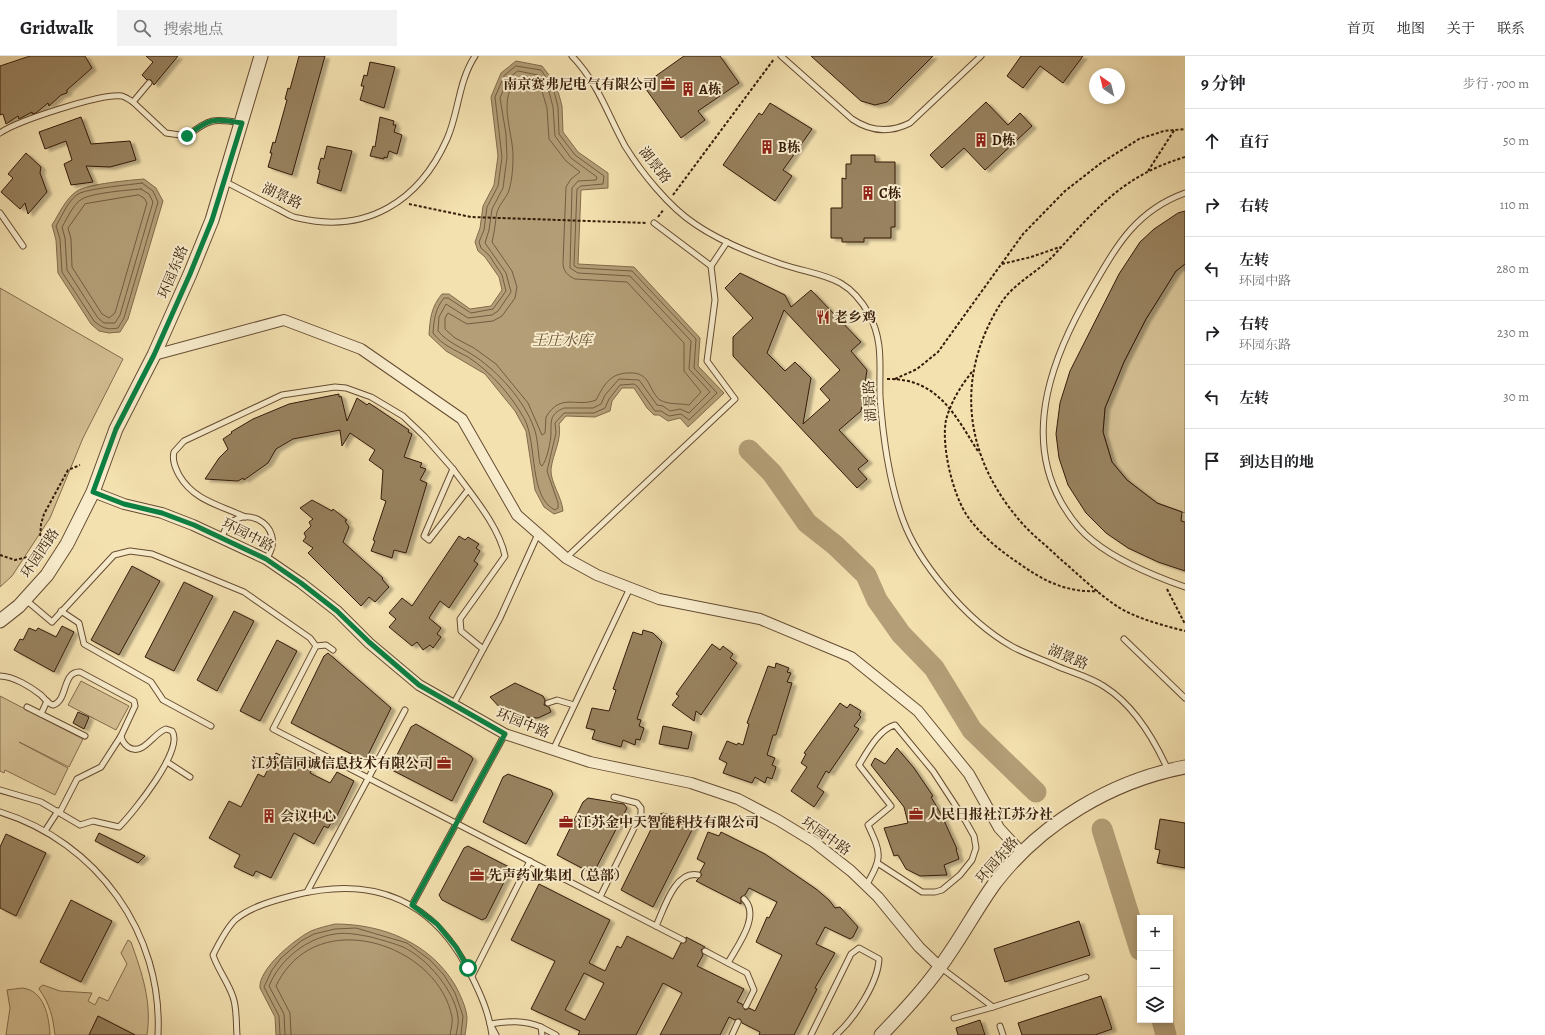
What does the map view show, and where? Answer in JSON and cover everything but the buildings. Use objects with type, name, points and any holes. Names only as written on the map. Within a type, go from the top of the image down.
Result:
[{"type":"street","name":"环园东路","points":[[93,492],[116,429],[154,355],[190,274],[224,181],[261,56]]},
{"type":"street","points":[[154,355],[284,320],[361,349],[462,419],[517,515],[566,558],[597,575],[659,599],[760,618],[851,657],[918,710],[969,774],[999,828],[1022,853]]},
{"type":"street","name":"环园中路","points":[[93,492],[124,504],[162,513],[222,537],[266,559],[301,583],[337,611],[369,642],[419,685],[505,734],[590,762],[691,783],[738,799],[814,842],[851,871],[919,947],[940,967]]},
{"type":"street","name":"环园西路","points":[[0,621],[25,599],[47,575],[67,544],[93,492]]},
{"type":"street","name":"环园东路","points":[[881,1035],[902,1013],[940,967],[996,882],[1022,853],[1041,836],[1076,810],[1117,787],[1185,766]]},
{"type":"lane","name":"湖景路","points":[[224,181],[296,218],[336,224],[368,218],[400,202],[420,182],[438,160],[448,137],[462,84],[469,65],[475,56]]},
{"type":"lane","name":"湖景路","points":[[572,56],[588,74],[626,147],[648,178],[669,201],[693,223],[727,242],[783,264],[816,272],[838,281],[855,294],[869,315],[880,342],[880,380],[885,438],[894,486],[904,523],[922,555],[945,588],[969,614],[1014,647],[1105,686],[1133,711],[1147,730],[1168,770]]},
{"type":"lane","points":[[781,56],[852,119],[866,127],[881,130],[896,129],[910,123],[981,56]]},
{"type":"lane","points":[[133,102],[149,83]]},
{"type":"lane","points":[[0,133],[24,121],[73,105],[108,97],[122,96],[133,102],[166,133],[187,136],[205,122],[214,120],[242,123]]},
{"type":"lane","points":[[1185,193],[1164,202],[1142,218],[1122,239],[1114,251],[1081,307],[1058,358],[1049,384],[1044,420],[1044,443],[1048,471],[1058,496],[1073,520],[1093,542],[1135,566],[1185,587]]},
{"type":"lane","points":[[0,213],[23,246]]},
{"type":"lane","points":[[654,223],[711,266]]},
{"type":"lane","points":[[566,558],[735,399],[707,360],[715,300],[711,266],[727,242]]},
{"type":"lane","points":[[266,559],[272,549],[270,531],[258,519],[246,517],[206,501],[191,490],[176,470],[173,460],[174,452],[184,441],[282,395],[335,387],[346,388],[371,397],[403,416],[424,436],[453,469],[502,541],[505,556],[460,619],[461,631],[483,649]]},
{"type":"lane","points":[[453,469],[424,536],[429,540],[468,490]]},
{"type":"lane","points":[[222,537],[224,531],[233,521],[246,517]]},
{"type":"lane","points":[[453,705],[483,649],[538,534]]},
{"type":"lane","points":[[25,599],[52,622],[114,555],[130,551],[152,554],[244,592],[310,638],[316,646]]},
{"type":"lane","points":[[553,750],[630,588]]},
{"type":"lane","points":[[61,611],[80,622],[84,644],[151,682],[163,700],[211,726]]},
{"type":"lane","points":[[1124,639],[1185,698]]},
{"type":"lane","points":[[316,646],[326,645],[333,650]]},
{"type":"lane","points":[[316,646],[273,729],[683,940]]},
{"type":"lane","points":[[0,676],[10,678],[31,688],[51,705],[58,704],[71,676],[75,672],[82,673],[134,701],[135,706],[121,736],[101,767],[77,780],[59,812],[45,831]]},
{"type":"lane","points":[[548,703],[557,700],[574,705]]},
{"type":"lane","points":[[41,714],[47,701]]},
{"type":"lane","points":[[27,707],[85,736]]},
{"type":"lane","points":[[307,892],[405,710]]},
{"type":"lane","points":[[866,886],[879,864],[877,846],[868,825],[891,806],[859,765],[868,750],[888,727],[895,725],[933,771],[974,836],[976,848],[972,860],[960,875],[950,885],[935,892],[922,892],[879,864]]},
{"type":"lane","points":[[0,790],[41,802],[80,825],[93,821],[119,826],[148,794],[167,762],[175,738],[174,733],[170,729],[163,730],[142,747],[135,750],[126,746],[121,736]]},
{"type":"lane","points":[[412,905],[505,734]]},
{"type":"lane","points":[[167,762],[190,777]]},
{"type":"lane","points":[[600,897],[641,814],[641,808],[637,803],[614,797]]},
{"type":"lane","points":[[0,812],[32,823],[66,844],[96,870],[117,895],[132,918],[143,942],[153,974],[157,993],[158,1035]]},
{"type":"lane","points":[[472,976],[530,861]]},
{"type":"lane","points":[[656,926],[679,881],[690,875],[698,875]]},
{"type":"lane","points":[[238,1035],[234,1000],[227,982],[217,967],[213,955],[236,919],[256,908],[307,892],[333,888],[364,889],[392,896],[412,905],[437,924],[456,947],[472,976],[484,1002],[492,1035]]},
{"type":"lane","points":[[728,963],[749,922],[750,910],[744,898]]},
{"type":"lane","points":[[811,1035],[851,954],[859,948],[879,959],[878,969],[852,1019],[848,1025],[836,1035]]},
{"type":"lane","points":[[705,951],[747,973],[751,979],[754,990],[746,1006]]},
{"type":"lane","points":[[940,967],[993,1007]]},
{"type":"lane","points":[[954,1018],[993,1007],[1086,976]]},
{"type":"lane","points":[[490,1024],[504,1021],[527,1022],[556,1035]]},
{"type":"lane","points":[[732,1035],[738,1022]]},
{"type":"lane","points":[[490,1024],[496,1035]]},
{"type":"lane","points":[[1000,1026],[1003,1035]]},
{"type":"lane","points":[[541,1028],[542,1035]]},
{"type":"path","points":[[400,202],[471,216],[594,222],[654,223],[776,56]]},
{"type":"path","points":[[1147,172],[1176,129]]},
{"type":"path","points":[[895,379],[917,369],[938,352],[1035,220],[1065,191],[1139,139],[1150,134],[1176,129],[1185,129]]},
{"type":"path","points":[[1002,264],[1062,247]]},
{"type":"path","points":[[973,371],[966,378],[946,421],[946,436],[950,468],[957,495],[973,524],[1010,557],[1043,580],[1072,590],[1098,591]]},
{"type":"path","points":[[880,380],[895,379],[907,381],[930,390],[944,401],[951,409],[981,455]]},
{"type":"path","points":[[0,555],[15,560],[32,556],[40,540],[41,524],[44,514],[68,470],[80,465]]},
{"type":"path","points":[[1161,578],[1185,624]]},
{"type":"shaded area","points":[[1185,264],[1185,513],[1157,503],[1127,480],[1112,462],[1103,432],[1105,408],[1124,362],[1146,319],[1176,271]]},
{"type":"shaded area","points":[[0,288],[123,359],[83,438],[50,518],[12,576],[0,587]]},
{"type":"shaded area","points":[[81,681],[129,706],[116,730],[68,705]]},
{"type":"shaded area","points":[[0,696],[83,739],[69,767],[19,742],[68,768],[55,795],[5,770],[4,773],[0,771]]},
{"type":"shaded area","points":[[128,940],[131,942],[145,988],[148,1011],[147,1035],[135,1035],[98,1016],[89,1035],[55,1035],[50,1011],[46,1000],[39,989],[40,987],[43,985],[60,991],[92,993],[88,1001],[95,1005],[99,997],[108,1001],[127,964],[121,953]]},
{"type":"shaded area","points":[[22,988],[36,994],[44,1005],[47,1012],[50,1035],[6,1035],[10,1008],[7,990]]},
{"type":"water","name":"王庄水库","points":[[516,61],[542,66],[556,84],[562,106],[563,132],[578,152],[608,173],[608,188],[581,190],[578,264],[634,267],[700,338],[698,366],[724,393],[688,427],[680,418],[668,421],[659,415],[654,415],[647,408],[634,388],[622,388],[612,401],[610,411],[595,417],[566,416],[559,424],[559,436],[551,469],[552,479],[561,500],[563,511],[554,514],[544,507],[535,490],[526,431],[515,411],[485,374],[446,351],[429,335],[432,313],[435,304],[442,294],[449,294],[470,309],[491,306],[502,290],[499,277],[485,257],[478,251],[475,242],[480,228],[483,206],[494,185],[498,156],[491,97],[501,73]]},
{"type":"water","points":[[144,179],[156,188],[163,201],[128,319],[120,332],[109,333],[99,331],[91,324],[58,273],[56,240],[52,225],[66,202],[77,191],[99,184]]},
{"type":"water","points":[[335,924],[353,925],[387,932],[419,947],[432,958],[445,970],[455,985],[462,1001],[467,1017],[465,1035],[276,1035],[275,1017],[260,988],[261,980],[265,972],[279,955],[304,935],[311,931]]},
{"type":"waterway","points":[[749,450],[772,473],[807,523],[835,545],[866,575],[877,600],[901,634],[934,668],[972,730],[1036,792]]},
{"type":"waterway","points":[[1102,829],[1137,940]]},
{"type":"waterway","points":[[1163,1023],[1166,1035]]},
{"type":"place","name":"南京赛弗尼电气有限公司","points":[[668,84]]},
{"type":"place","name":"A栋","points":[[688,89]]},
{"type":"place","name":"D栋","points":[[981,140]]},
{"type":"place","name":"B栋","points":[[767,147]]},
{"type":"place","name":"C栋","points":[[868,193]]},
{"type":"place","name":"老乡鸡","points":[[823,317]]},
{"type":"place","name":"江苏信同诚信息技术有限公司","points":[[444,763]]},
{"type":"place","name":"人民日报社江苏分社","points":[[916,814]]},
{"type":"place","name":"会议中心","points":[[269,816]]},
{"type":"place","name":"江苏金中天智能科技有限公司","points":[[566,822]]},
{"type":"place","name":"先声药业集团（总部）","points":[[477,875]]},
{"type":"route","points":[[187,136],[205,122],[224,120],[242,123],[212,220],[154,355],[116,429],[93,492],[124,504],[162,513],[194,525],[266,559],[301,583],[337,611],[369,642],[419,685],[505,734],[412,905],[437,924],[456,947],[468,968]]}]
